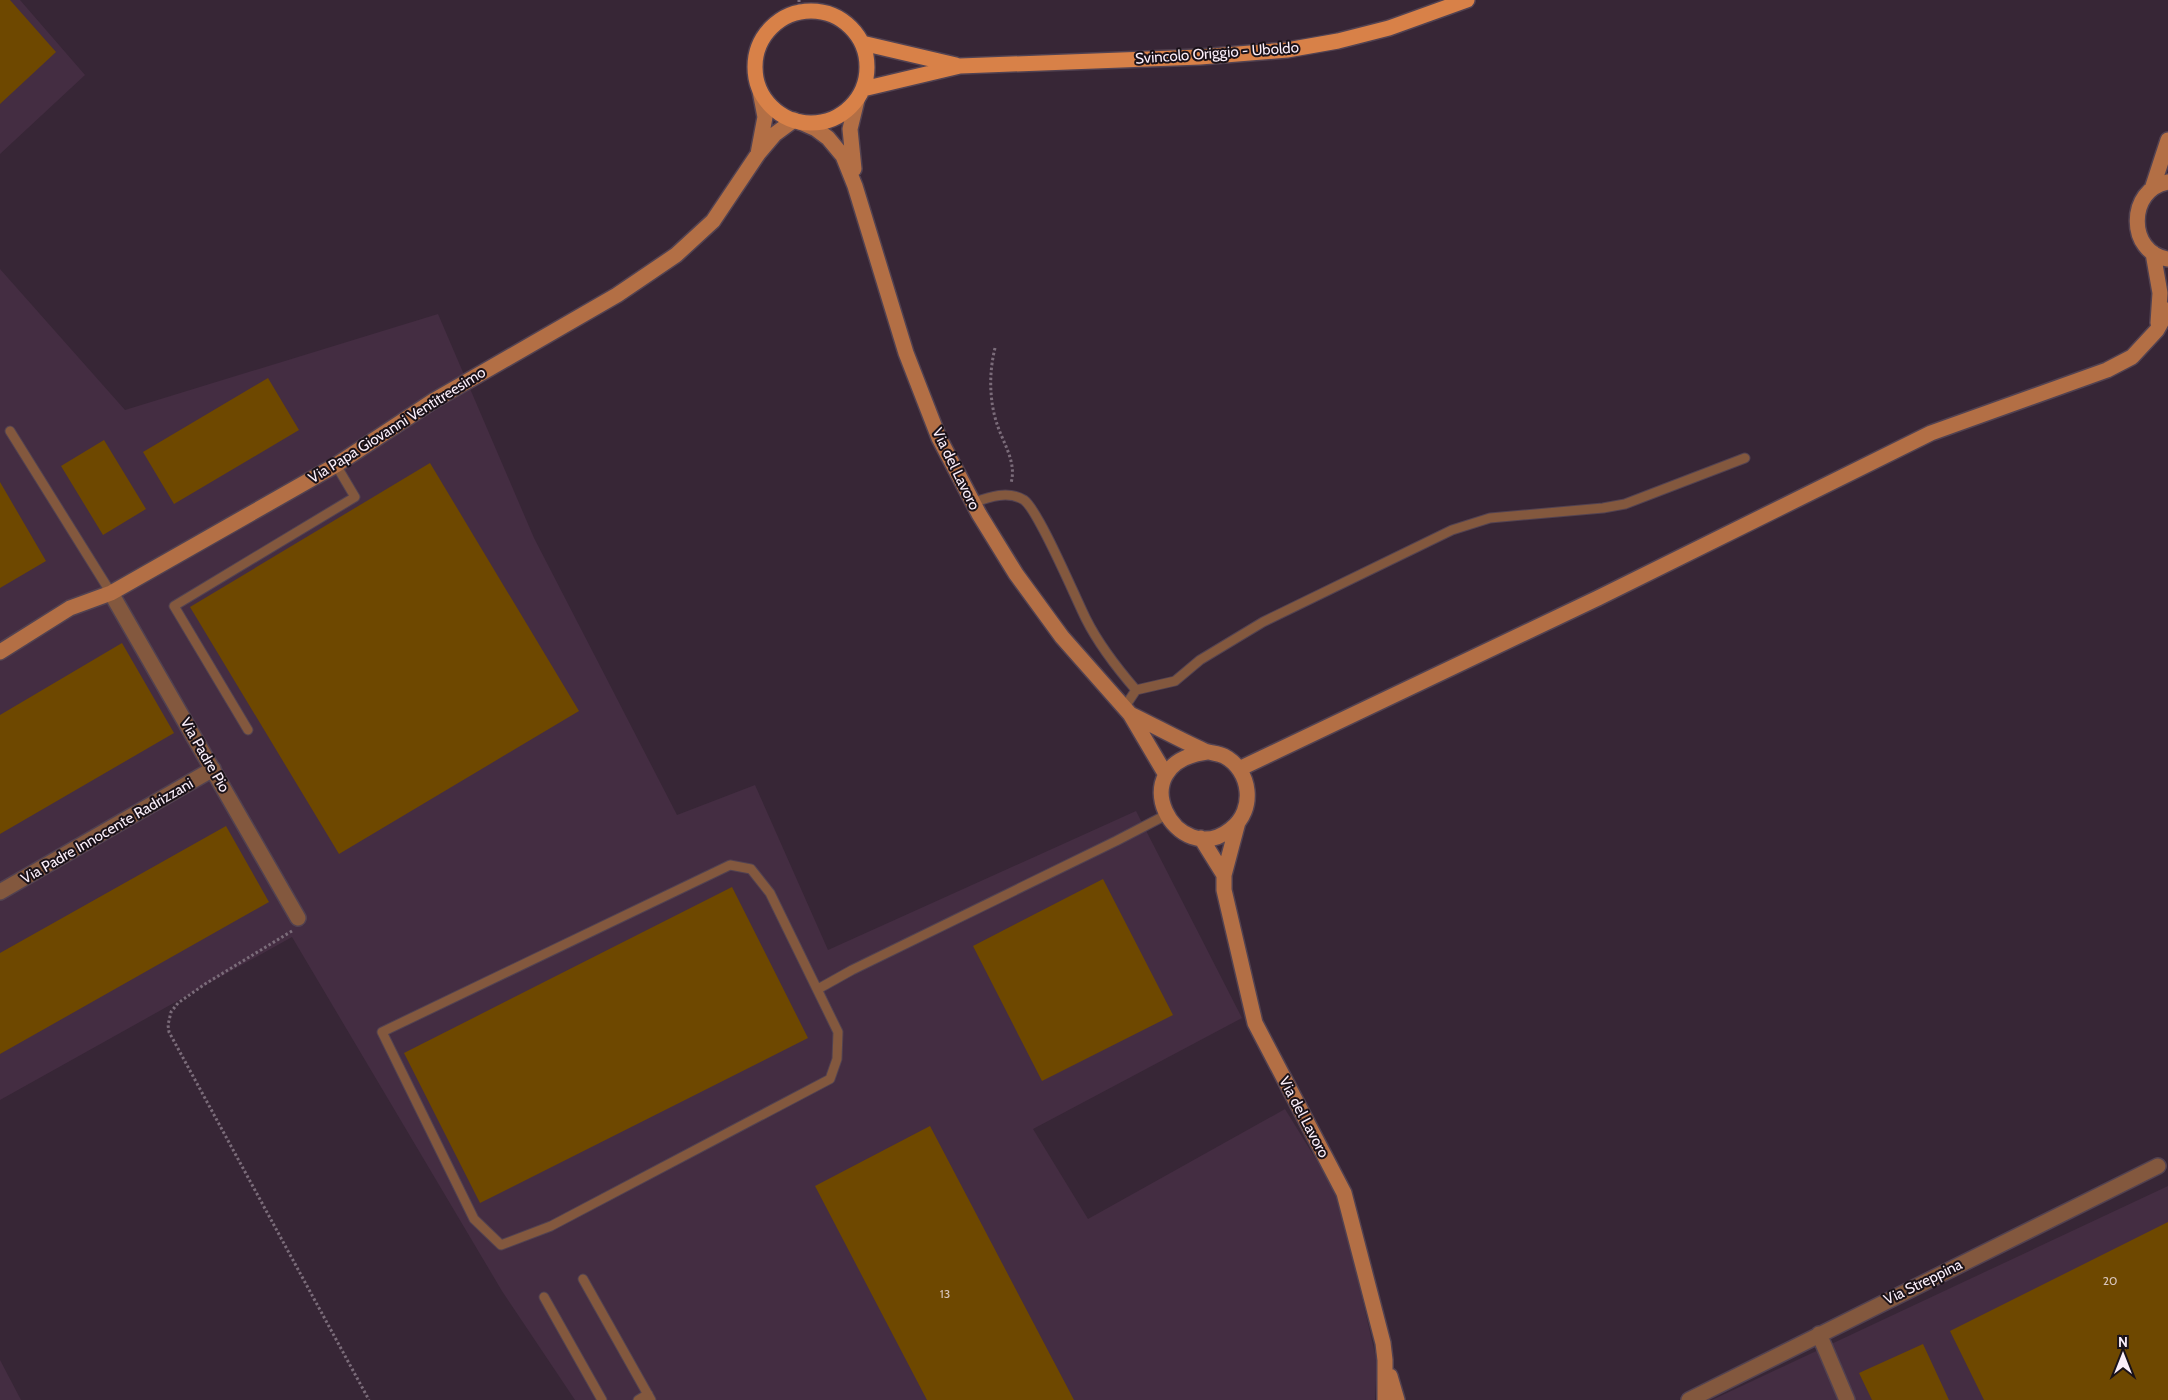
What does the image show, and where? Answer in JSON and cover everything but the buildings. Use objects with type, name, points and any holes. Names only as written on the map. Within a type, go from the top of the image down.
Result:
[{"type":"main road","name":"Svincolo Origgio - Uboldo","points":[[860,94],[960,66],[1200,58],[1286,50],[1338,41],[1389,28],[1467,0]]},
{"type":"main road","points":[[799,6],[832,15],[846,23],[862,43],[867,61],[866,80],[860,94],[838,116],[826,121],[797,121],[777,111],[760,91],[755,70],[756,58],[761,43],[778,21],[799,6]]},
{"type":"main road","name":"Svincolo Origgio - Uboldo","points":[[862,43],[960,66]]},
{"type":"street","name":"Via Papa Giovanni Ventitreesimo","points":[[758,154],[765,118],[760,91]]},
{"type":"street","name":"Via del Lavoro","points":[[855,186],[850,130],[860,94]]},
{"type":"street","name":"Via Papa Giovanni Ventitreesimo","points":[[0,652],[70,608],[111,592],[336,465],[432,401],[617,295],[676,255],[713,221],[758,154],[775,134],[797,121]]},
{"type":"street","name":"Via del Lavoro","points":[[797,121],[816,129],[843,156],[855,186],[906,353],[939,438],[972,503],[1016,574],[1062,637],[1127,711],[1166,775]]},
{"type":"street","points":[[2152,189],[2168,140]]},
{"type":"street","points":[[2168,182],[2152,189],[2143,198],[2138,209],[2136,221],[2138,234],[2144,245],[2153,253],[2168,259]]},
{"type":"street","points":[[2153,253],[2160,293],[2157,330]]},
{"type":"street","points":[[1240,769],[1598,598],[1931,433],[2107,370],[2132,357],[2157,330],[2168,310]]},
{"type":"street","name":"Via Padre Pio","points":[[111,592],[298,918]]},
{"type":"street","name":"Via del Lavoro","points":[[1127,711],[1207,752],[1224,756],[1240,769],[1247,784],[1248,800],[1244,814],[1238,822],[1224,875],[1224,890],[1255,1023],[1344,1193],[1383,1343],[1385,1400]]},
{"type":"street","points":[[1207,752],[1190,754],[1176,762],[1166,775],[1161,789],[1161,800],[1166,815],[1175,827],[1188,836],[1202,838],[1216,837],[1230,830],[1238,822]]},
{"type":"street","name":"Via Padre Innocente Radrizzani","points":[[0,892],[214,769]]},
{"type":"street","name":"Via del Lavoro","points":[[1202,838],[1224,875]]},
{"type":"street","name":"Via Streppina","points":[[1689,1400],[2158,1166]]},
{"type":"street","points":[[1819,1334],[1847,1400]]},
{"type":"street","name":"Via del Lavoro","points":[[1385,1360],[1397,1400]]},
{"type":"lane","points":[[10,431],[111,592]]},
{"type":"lane","points":[[1136,690],[1175,681],[1200,660],[1263,622],[1452,530],[1490,518],[1603,508],[1625,504],[1745,458]]},
{"type":"lane","points":[[248,730],[174,606],[355,497],[336,465]]},
{"type":"lane","points":[[972,503],[1002,495],[1013,495],[1025,501],[1031,509],[1098,640],[1136,690]]},
{"type":"lane","points":[[1127,711],[1136,690]]},
{"type":"lane","points":[[818,989],[860,966],[1166,815]]},
{"type":"lane","points":[[730,865],[751,869],[770,893],[818,989],[838,1032],[837,1059],[830,1079],[551,1226],[501,1245],[474,1219],[382,1032],[730,865]]},
{"type":"lane","points":[[583,1279],[649,1397],[638,1400]]},
{"type":"lane","points":[[544,1297],[602,1400]]},
{"type":"path","points":[[995,348],[991,367],[993,407],[996,423],[1013,469],[1010,486],[1002,495]]},
{"type":"path","points":[[298,918],[296,927],[288,935],[205,984],[178,1003],[171,1012],[168,1025],[179,1050],[369,1400]]},
{"type":"shaded area","points":[[0,0],[20,0],[85,75],[0,154]]},
{"type":"shaded area","points":[[0,269],[125,410],[438,314],[534,538],[677,815],[755,785],[828,950],[1136,811],[1242,1018],[1033,1129],[1088,1219],[1285,1109],[1338,1195],[1377,1362],[1375,1400],[575,1400],[502,1291],[292,937],[0,1100]]},
{"type":"shaded area","points":[[2168,1186],[2168,1400],[1712,1400]]},
{"type":"shaded area","points":[[0,1360],[21,1400],[0,1400]]}]
